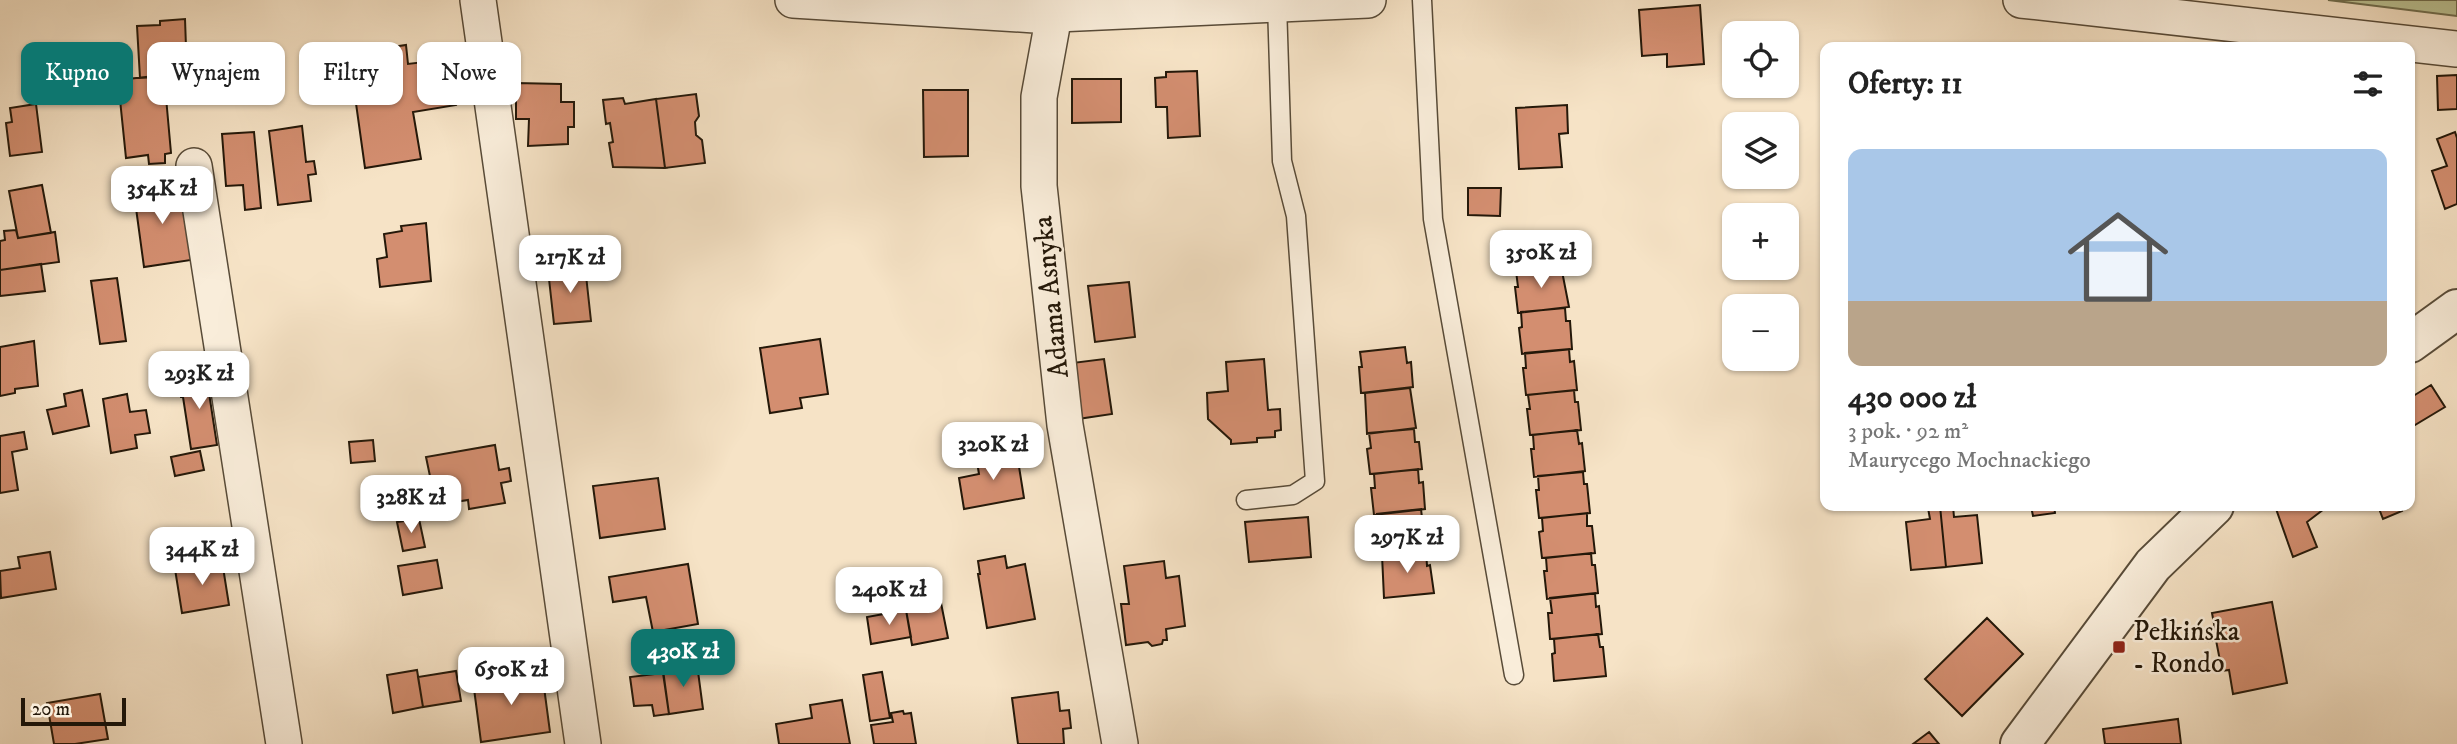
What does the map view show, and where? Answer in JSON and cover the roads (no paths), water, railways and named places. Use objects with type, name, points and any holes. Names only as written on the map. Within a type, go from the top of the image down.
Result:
[{"type":"street","points":[[478,0],[583,744]]},
{"type":"street","points":[[793,0],[1021,15],[1054,15],[1130,6],[1368,0]]},
{"type":"street","points":[[2021,0],[2395,42]]},
{"type":"street","name":"Adama Asnyka","points":[[1054,15],[1039,97],[1039,186],[1065,425],[1120,744]]},
{"type":"street","points":[[2415,44],[2457,49]]},
{"type":"street","points":[[194,166],[284,744]]},
{"type":"street","points":[[2415,340],[2457,309]]},
{"type":"street","points":[[2020,744],[2153,565],[2209,511]]},
{"type":"lane","points":[[1422,0],[1433,219],[1514,675]]},
{"type":"lane","points":[[1246,500],[1293,495],[1315,481],[1296,216],[1282,161],[1277,4]]},
{"type":"place","name":"Pełkińska - Rondo","points":[[2119,647]]}]
